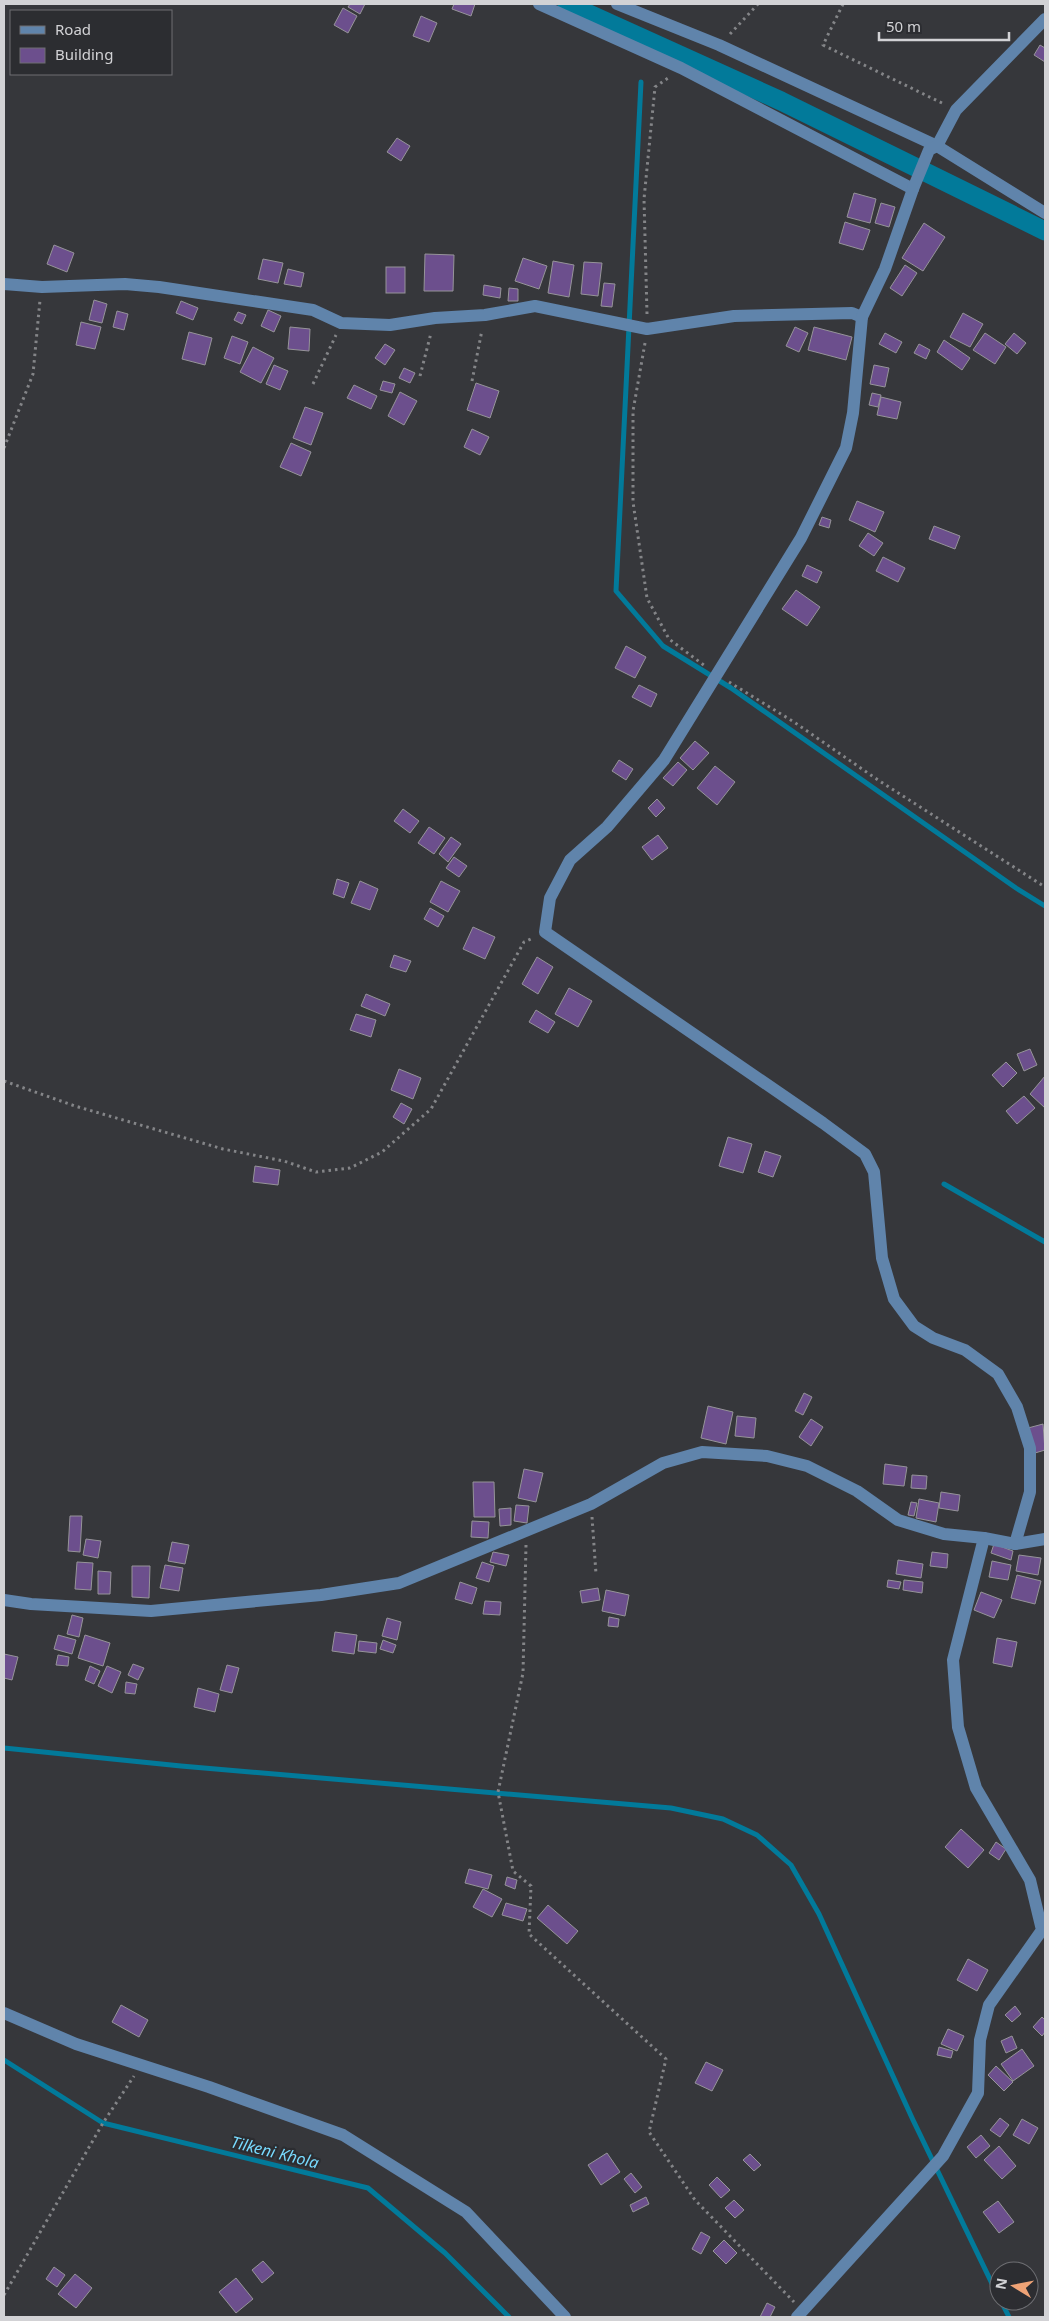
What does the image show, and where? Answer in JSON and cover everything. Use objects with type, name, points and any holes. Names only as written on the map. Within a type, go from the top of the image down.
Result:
[{"type":"street","points":[[539,4],[681,68],[913,188]]},
{"type":"street","points":[[617,4],[719,45],[933,148],[1045,213]]},
{"type":"street","points":[[1015,1544],[1030,1492],[1030,1448],[1017,1407],[998,1374],[966,1350],[934,1338],[914,1326],[894,1299],[882,1258],[874,1172],[865,1154],[545,932],[550,898],[570,860],[607,827],[664,760],[801,538],[846,448],[852,413],[862,317],[885,269],[913,188],[933,148],[956,110],[1045,19]]},
{"type":"street","points":[[4,284],[42,287],[124,284],[159,287],[313,310],[341,323],[390,325],[535,306],[647,329],[734,316],[852,313],[862,317]]},
{"type":"street","points":[[4,1600],[31,1604],[151,1612],[321,1595],[399,1583],[590,1504],[663,1463],[702,1452],[767,1456],[807,1466],[857,1491],[898,1520],[944,1534],[984,1538],[1015,1544],[1045,1539]]},
{"type":"street","points":[[799,2313],[942,2156],[978,2093],[980,2040],[989,2005],[1042,1930],[1030,1880],[976,1788],[958,1727],[953,1660],[984,1538]]},
{"type":"street","points":[[4,2013],[76,2044],[343,2135],[466,2212],[565,2317]]},
{"type":"path","points":[[719,45],[758,4]]},
{"type":"path","points":[[843,4],[823,45],[956,110]]},
{"type":"path","points":[[681,68],[655,87],[644,199],[647,329],[633,411],[633,502],[647,598],[669,639],[716,674],[794,722],[878,780],[1045,887]]},
{"type":"path","points":[[4,448],[33,374],[42,287]]},
{"type":"path","points":[[472,381],[485,314]]},
{"type":"path","points":[[420,376],[435,318]]},
{"type":"path","points":[[313,384],[341,323]]},
{"type":"path","points":[[4,1081],[75,1106],[223,1149],[284,1161],[316,1172],[350,1168],[382,1152],[431,1109],[524,942],[545,932]]},
{"type":"path","points":[[590,1504],[596,1574]]},
{"type":"path","points":[[526,1532],[523,1673],[498,1792],[513,1871],[531,1886],[529,1934],[666,2059],[649,2132],[695,2200],[799,2313]]},
{"type":"path","points":[[4,2295],[104,2123],[141,2066]]},
{"type":"building","points":[[350,4],[365,4],[360,14],[348,7]]},
{"type":"building","points":[[454,4],[475,4],[471,16],[452,9]]},
{"type":"building","points":[[343,8],[357,16],[348,33],[334,25]]},
{"type":"building","points":[[421,16],[437,23],[429,42],[413,36]]},
{"type":"building","points":[[1040,45],[1045,48],[1045,62],[1034,55]]},
{"type":"building","points":[[397,138],[410,146],[401,161],[387,152]]},
{"type":"building","points":[[854,193],[876,199],[870,223],[847,217]]},
{"type":"building","points":[[881,203],[895,207],[889,227],[875,223]]},
{"type":"building","points":[[845,222],[870,230],[863,250],[839,243]]},
{"type":"building","points":[[924,223],[945,237],[923,271],[902,258]]},
{"type":"building","points":[[54,245],[74,253],[67,272],[47,264]]},
{"type":"building","points":[[425,254],[454,255],[453,291],[424,291]]},
{"type":"building","points":[[523,258],[547,266],[539,289],[515,281]]},
{"type":"building","points":[[263,259],[283,263],[278,283],[258,279]]},
{"type":"building","points":[[553,261],[574,265],[569,297],[548,293]]},
{"type":"building","points":[[584,262],[602,263],[598,296],[581,294]]},
{"type":"building","points":[[905,265],[917,273],[902,296],[890,288]]},
{"type":"building","points":[[386,267],[405,267],[405,293],[386,293]]},
{"type":"building","points":[[288,269],[304,273],[301,287],[284,284]]},
{"type":"building","points":[[604,283],[615,284],[612,307],[601,306]]},
{"type":"building","points":[[484,285],[501,288],[500,298],[483,295]]},
{"type":"building","points":[[509,288],[518,289],[518,301],[508,301]]},
{"type":"building","points":[[94,300],[107,304],[102,323],[89,320]]},
{"type":"building","points":[[181,301],[198,308],[193,320],[176,313]]},
{"type":"building","points":[[268,310],[281,316],[274,332],[261,326]]},
{"type":"building","points":[[117,311],[128,314],[124,330],[113,327]]},
{"type":"building","points":[[238,312],[246,315],[242,324],[234,320]]},
{"type":"building","points":[[963,313],[983,324],[970,347],[950,337]]},
{"type":"building","points":[[81,322],[101,327],[95,349],[76,345]]},
{"type":"building","points":[[290,327],[310,329],[309,351],[288,349]]},
{"type":"building","points":[[795,327],[808,333],[799,352],[786,346]]},
{"type":"building","points":[[814,327],[852,337],[846,360],[808,350]]},
{"type":"building","points":[[189,332],[212,338],[205,365],[182,359]]},
{"type":"building","points":[[885,333],[902,342],[896,353],[879,344]]},
{"type":"building","points":[[985,333],[1006,347],[995,364],[973,350]]},
{"type":"building","points":[[1014,333],[1026,343],[1017,354],[1005,344]]},
{"type":"building","points":[[232,336],[248,342],[240,364],[224,358]]},
{"type":"building","points":[[944,340],[970,358],[962,370],[937,352]]},
{"type":"building","points":[[385,344],[395,350],[385,365],[375,358]]},
{"type":"building","points":[[919,344],[930,350],[926,359],[914,353]]},
{"type":"building","points":[[253,347],[274,358],[261,383],[240,372]]},
{"type":"building","points":[[274,365],[288,371],[280,390],[266,384]]},
{"type":"building","points":[[874,365],[889,368],[885,387],[870,384]]},
{"type":"building","points":[[404,368],[415,373],[410,383],[399,378]]},
{"type":"building","points":[[383,381],[395,384],[392,393],[380,390]]},
{"type":"building","points":[[476,383],[499,391],[490,418],[467,410]]},
{"type":"building","points":[[354,385],[377,396],[371,409],[347,398]]},
{"type":"building","points":[[400,392],[417,401],[404,425],[388,416]]},
{"type":"building","points":[[872,393],[881,395],[878,407],[869,405]]},
{"type":"building","points":[[881,397],[901,402],[897,419],[877,415]]},
{"type":"building","points":[[305,407],[323,413],[311,445],[293,438]]},
{"type":"building","points":[[472,429],[489,437],[480,455],[464,447]]},
{"type":"building","points":[[291,443],[311,452],[301,476],[280,467]]},
{"type":"building","points":[[857,501],[884,512],[875,532],[849,520]]},
{"type":"building","points":[[822,517],[831,520],[829,528],[819,525]]},
{"type":"building","points":[[934,526],[960,536],[955,549],[929,539]]},
{"type":"building","points":[[868,533],[883,543],[874,556],[859,546]]},
{"type":"building","points":[[883,557],[905,568],[898,582],[876,571]]},
{"type":"building","points":[[807,565],[822,572],[817,583],[802,576]]},
{"type":"building","points":[[796,590],[820,607],[807,626],[782,609]]},
{"type":"building","points":[[626,646],[646,657],[635,678],[615,668]]},
{"type":"building","points":[[639,685],[657,694],[651,707],[632,697]]},
{"type":"building","points":[[695,741],[709,753],[693,770],[680,758]]},
{"type":"building","points":[[619,760],[633,769],[626,780],[612,771]]},
{"type":"building","points":[[678,762],[687,770],[673,786],[663,778]]},
{"type":"building","points":[[715,766],[735,782],[717,805],[697,788]]},
{"type":"building","points":[[657,799],[665,808],[656,817],[648,808]]},
{"type":"building","points":[[403,809],[419,821],[410,833],[394,821]]},
{"type":"building","points":[[429,827],[445,838],[434,854],[418,843]]},
{"type":"building","points":[[658,835],[668,848],[652,860],[642,847]]},
{"type":"building","points":[[451,837],[461,844],[448,862],[439,854]]},
{"type":"building","points":[[454,857],[467,866],[459,877],[446,868]]},
{"type":"building","points":[[337,879],[349,883],[344,898],[333,894]]},
{"type":"building","points":[[360,881],[378,889],[370,910],[351,903]]},
{"type":"building","points":[[441,881],[460,891],[448,912],[430,902]]},
{"type":"building","points":[[430,908],[444,916],[438,927],[424,919]]},
{"type":"building","points":[[473,927],[495,937],[485,959],[463,949]]},
{"type":"building","points":[[394,955],[411,961],[406,972],[390,967]]},
{"type":"building","points":[[537,957],[553,967],[538,994],[522,984]]},
{"type":"building","points":[[569,988],[592,1001],[578,1027],[555,1014]]},
{"type":"building","points":[[366,994],[390,1004],[385,1016],[361,1006]]},
{"type":"building","points":[[536,1010],[555,1022],[548,1033],[529,1022]]},
{"type":"building","points":[[356,1014],[376,1020],[371,1037],[350,1030]]},
{"type":"building","points":[[1030,1049],[1037,1065],[1024,1071],[1017,1054]]},
{"type":"building","points":[[1006,1062],[1017,1073],[1003,1087],[992,1075]]},
{"type":"building","points":[[399,1069],[421,1078],[413,1099],[391,1090]]},
{"type":"building","points":[[1045,1076],[1045,1108],[1030,1094]]},
{"type":"building","points":[[1024,1096],[1035,1108],[1017,1124],[1006,1111]]},
{"type":"building","points":[[401,1103],[412,1109],[404,1124],[393,1117]]},
{"type":"building","points":[[728,1137],[752,1144],[743,1173],[719,1166]]},
{"type":"building","points":[[765,1151],[781,1156],[773,1177],[758,1172]]},
{"type":"building","points":[[255,1166],[280,1170],[278,1185],[253,1182]]},
{"type":"building","points":[[804,1393],[812,1397],[803,1415],[795,1411]]},
{"type":"building","points":[[708,1406],[733,1412],[726,1444],[701,1438]]},
{"type":"building","points":[[737,1416],[756,1418],[754,1438],[735,1436]]},
{"type":"building","points":[[811,1419],[823,1427],[811,1446],[799,1437]]},
{"type":"building","points":[[1043,1424],[1045,1450],[1035,1453],[1028,1428]]},
{"type":"building","points":[[885,1464],[907,1467],[904,1486],[883,1484]]},
{"type":"building","points":[[524,1469],[543,1473],[536,1502],[518,1498]]},
{"type":"building","points":[[912,1475],[927,1476],[926,1489],[911,1488]]},
{"type":"building","points":[[473,1482],[494,1482],[495,1517],[474,1517]]},
{"type":"building","points":[[941,1492],[960,1495],[958,1511],[939,1508]]},
{"type":"building","points":[[919,1499],[939,1503],[936,1522],[916,1518]]},
{"type":"building","points":[[911,1502],[917,1503],[914,1516],[908,1515]]},
{"type":"building","points":[[516,1505],[529,1506],[527,1523],[514,1521]]},
{"type":"building","points":[[511,1508],[511,1525],[500,1526],[499,1509]]},
{"type":"building","points":[[70,1516],[82,1516],[80,1552],[68,1551]]},
{"type":"building","points":[[472,1521],[489,1522],[488,1538],[471,1537]]},
{"type":"building","points":[[86,1539],[101,1541],[98,1558],[83,1555]]},
{"type":"building","points":[[172,1542],[189,1545],[185,1564],[168,1561]]},
{"type":"building","points":[[994,1544],[1013,1551],[1011,1560],[991,1553]]},
{"type":"building","points":[[493,1552],[509,1555],[506,1566],[490,1562]]},
{"type":"building","points":[[932,1552],[948,1554],[947,1568],[930,1566]]},
{"type":"building","points":[[1019,1555],[1041,1558],[1038,1575],[1016,1571]]},
{"type":"building","points":[[898,1560],[923,1564],[921,1578],[896,1574]]},
{"type":"building","points":[[992,1561],[1011,1565],[1008,1580],[989,1577]]},
{"type":"building","points":[[77,1562],[93,1563],[91,1590],[75,1589]]},
{"type":"building","points":[[482,1562],[494,1566],[489,1582],[476,1578]]},
{"type":"building","points":[[165,1565],[183,1568],[179,1591],[160,1588]]},
{"type":"building","points":[[132,1566],[150,1566],[149,1598],[132,1597]]},
{"type":"building","points":[[98,1571],[111,1572],[110,1594],[98,1594]]},
{"type":"building","points":[[1017,1575],[1041,1581],[1035,1604],[1011,1598]]},
{"type":"building","points":[[888,1580],[901,1582],[899,1589],[887,1587]]},
{"type":"building","points":[[904,1580],[923,1582],[922,1593],[903,1590]]},
{"type":"building","points":[[460,1582],[477,1588],[472,1604],[455,1599]]},
{"type":"building","points":[[598,1588],[600,1600],[582,1603],[580,1591]]},
{"type":"building","points":[[606,1590],[629,1595],[625,1616],[602,1611]]},
{"type":"building","points":[[981,1592],[1002,1600],[994,1618],[974,1610]]},
{"type":"building","points":[[485,1601],[501,1602],[500,1615],[483,1614]]},
{"type":"building","points":[[72,1615],[83,1618],[79,1637],[67,1634]]},
{"type":"building","points":[[609,1617],[619,1619],[618,1627],[608,1626]]},
{"type":"building","points":[[387,1618],[401,1622],[397,1640],[382,1636]]},
{"type":"building","points":[[335,1632],[357,1635],[354,1654],[332,1651]]},
{"type":"building","points":[[58,1635],[76,1640],[72,1654],[54,1649]]},
{"type":"building","points":[[85,1635],[110,1643],[103,1666],[78,1658]]},
{"type":"building","points":[[997,1638],[1017,1642],[1012,1667],[993,1663]]},
{"type":"building","points":[[383,1640],[396,1645],[393,1653],[380,1649]]},
{"type":"building","points":[[359,1641],[377,1643],[376,1653],[358,1651]]},
{"type":"building","points":[[4,1654],[18,1657],[12,1680],[4,1678]]},
{"type":"building","points":[[58,1655],[69,1657],[68,1666],[56,1665]]},
{"type":"building","points":[[133,1664],[144,1668],[138,1680],[128,1675]]},
{"type":"building","points":[[227,1665],[239,1668],[232,1693],[220,1690]]},
{"type":"building","points":[[90,1666],[100,1671],[94,1684],[85,1680]]},
{"type":"building","points":[[107,1666],[121,1672],[112,1693],[98,1686]]},
{"type":"building","points":[[126,1682],[137,1684],[135,1694],[125,1693]]},
{"type":"building","points":[[198,1688],[219,1694],[215,1712],[194,1707]]},
{"type":"building","points":[[961,1829],[984,1850],[968,1868],[945,1847]]},
{"type":"building","points":[[996,1842],[1006,1849],[999,1860],[989,1853]]},
{"type":"building","points":[[469,1869],[492,1875],[488,1889],[465,1883]]},
{"type":"building","points":[[507,1877],[517,1880],[515,1889],[505,1885]]},
{"type":"building","points":[[483,1889],[502,1899],[492,1917],[473,1907]]},
{"type":"building","points":[[506,1903],[527,1909],[523,1921],[502,1915]]},
{"type":"building","points":[[548,1905],[578,1931],[567,1944],[537,1918]]},
{"type":"building","points":[[968,1959],[988,1970],[977,1991],[957,1980]]},
{"type":"building","points":[[121,2005],[148,2020],[139,2037],[112,2022]]},
{"type":"building","points":[[1015,2006],[1021,2014],[1012,2022],[1005,2015]]},
{"type":"building","points":[[1042,2017],[1045,2020],[1045,2032],[1042,2036],[1033,2027]]},
{"type":"building","points":[[948,2029],[964,2036],[957,2051],[941,2044]]},
{"type":"building","points":[[1012,2036],[1017,2048],[1006,2053],[1001,2041]]},
{"type":"building","points":[[939,2047],[953,2051],[951,2058],[937,2055]]},
{"type":"building","points":[[1022,2049],[1034,2066],[1013,2081],[1001,2064]]},
{"type":"building","points":[[706,2062],[723,2070],[712,2091],[695,2083]]},
{"type":"building","points":[[996,2066],[1013,2082],[1004,2091],[988,2075]]},
{"type":"building","points":[[1000,2118],[1009,2125],[1000,2137],[990,2130]]},
{"type":"building","points":[[1022,2119],[1038,2128],[1029,2144],[1013,2135]]},
{"type":"building","points":[[981,2135],[990,2146],[976,2158],[967,2147]]},
{"type":"building","points":[[999,2146],[1016,2166],[1002,2179],[984,2160]]},
{"type":"building","points":[[607,2153],[620,2172],[601,2185],[588,2165]]},
{"type":"building","points":[[750,2154],[761,2165],[754,2171],[743,2160]]},
{"type":"building","points":[[631,2173],[642,2187],[635,2193],[624,2179]]},
{"type":"building","points":[[717,2177],[730,2190],[721,2198],[709,2185]]},
{"type":"building","points":[[646,2197],[649,2204],[633,2212],[630,2205]]},
{"type":"building","points":[[734,2200],[744,2210],[735,2218],[725,2208]]},
{"type":"building","points":[[998,2201],[1014,2222],[999,2233],[983,2212]]},
{"type":"building","points":[[701,2232],[710,2237],[701,2254],[692,2249]]},
{"type":"building","points":[[724,2240],[737,2253],[726,2264],[713,2251]]},
{"type":"building","points":[[263,2261],[274,2273],[262,2283],[252,2270]]},
{"type":"building","points":[[54,2267],[65,2275],[57,2287],[46,2279]]},
{"type":"building","points":[[75,2274],[92,2288],[76,2308],[58,2294]]},
{"type":"building","points":[[236,2278],[253,2299],[236,2313],[219,2292]]},
{"type":"building","points":[[767,2303],[775,2307],[770,2317],[760,2317]]},
{"type":"waterway","points":[[567,4],[781,101],[1045,231]]},
{"type":"waterway","points":[[641,82],[616,591],[663,646],[731,688],[1016,888],[1045,906]]},
{"type":"waterway","points":[[944,1184],[1045,1242]]},
{"type":"waterway","points":[[4,1748],[181,1766],[671,1808],[723,1819],[757,1835],[791,1865],[819,1914],[913,2120],[989,2277]]},
{"type":"waterway","name":"Tilkeni Khola","points":[[4,2060],[103,2123],[368,2188],[445,2253],[509,2317]]},
{"type":"waterway","points":[[1006,2311],[1009,2317]]}]
